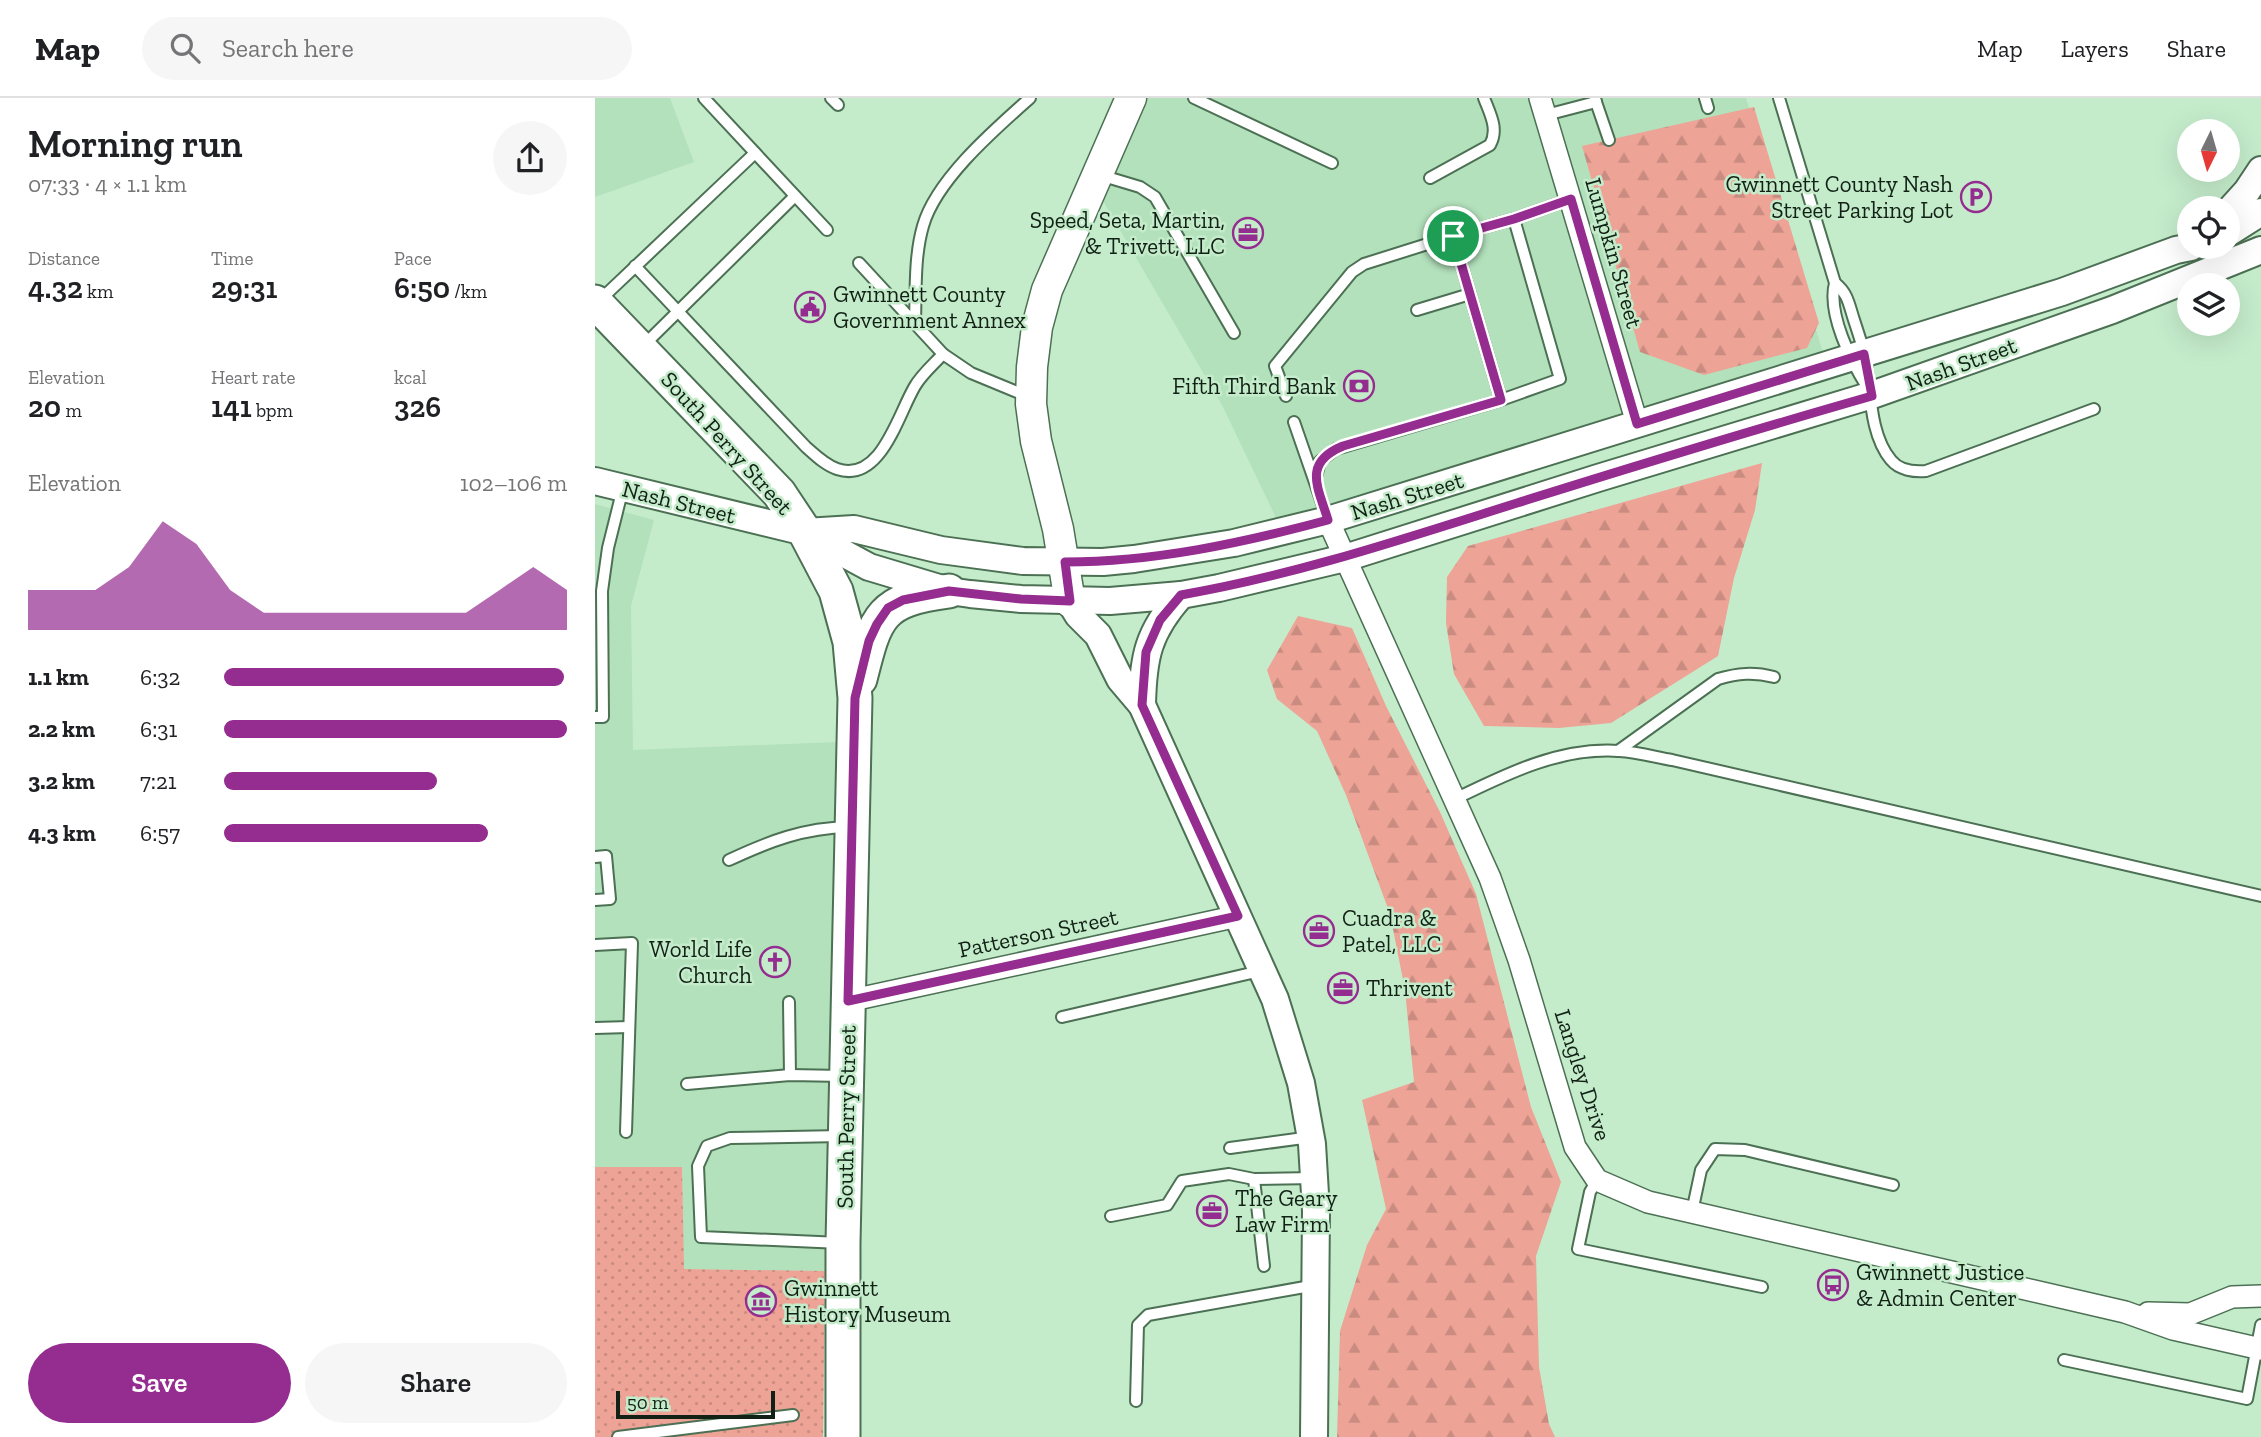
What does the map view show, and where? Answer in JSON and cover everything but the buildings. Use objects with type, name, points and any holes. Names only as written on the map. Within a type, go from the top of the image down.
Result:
[{"type":"main road","points":[[1070,601],[1065,562],[1037,441],[1031,398],[1031,367],[1047,290],[1131,98]]},
{"type":"main road","name":"South Perry Street","points":[[596,303],[779,493],[805,532],[836,591],[849,642],[855,698],[843,1243],[843,1437]]},
{"type":"main road","points":[[855,698],[869,641],[888,608],[920,595],[949,591]]},
{"type":"street","name":"Lumpkin Street","points":[[1543,107],[1637,424]]},
{"type":"street","points":[[2240,198],[2261,170]]},
{"type":"street","points":[[2240,225],[2261,212]]},
{"type":"street","name":"Nash Street","points":[[805,532],[854,529],[912,544],[983,557],[1065,562],[1103,562],[1187,552],[1234,543],[1328,520],[2062,292],[2177,248]]},
{"type":"street","name":"Nash Street","points":[[595,481],[805,532],[869,567],[949,591],[1070,601],[1110,601],[1181,595],[1345,558],[1611,474],[1872,396],[2112,310],[2261,250]]},
{"type":"street","name":"Langley Drive","points":[[1328,520],[1490,878],[1515,950],[1575,1147],[1597,1180]]},
{"type":"street","points":[[1142,705],[1146,652],[1160,620],[1181,595]]},
{"type":"street","points":[[1070,601],[1078,615],[1098,635],[1119,680],[1142,705],[1263,970],[1275,999],[1301,1083],[1315,1178],[1314,1437]]},
{"type":"street","name":"Patterson Street","points":[[848,1001],[1238,916]]},
{"type":"street","points":[[1597,1180],[1629,1195],[1692,1212],[2125,1312],[2173,1329],[2259,1349]]},
{"type":"street","points":[[2125,1312],[2190,1314],[2232,1297],[2261,1296]]},
{"type":"lane","points":[[704,98],[827,230]]},
{"type":"lane","points":[[915,324],[922,228],[933,200],[955,172],[1030,98]]},
{"type":"lane","points":[[1194,98],[1332,163]]},
{"type":"lane","points":[[1430,178],[1490,145],[1495,137],[1494,125],[1484,98]]},
{"type":"lane","points":[[1779,98],[1835,283],[1832,295],[1872,396],[1875,425],[1893,463],[1915,472],[1926,471],[2094,409]]},
{"type":"lane","points":[[1543,107],[1596,100],[1609,140]]},
{"type":"lane","points":[[596,303],[755,153]]},
{"type":"lane","points":[[1097,174],[1140,187],[1155,197],[1234,333]]},
{"type":"lane","points":[[641,348],[795,196]]},
{"type":"lane","points":[[1286,396],[1275,366],[1352,272],[1364,264],[1571,199]]},
{"type":"lane","points":[[1315,481],[1320,461],[1336,449],[1501,400],[1560,379],[1514,219]]},
{"type":"lane","points":[[1453,236],[1501,400]]},
{"type":"lane","points":[[859,263],[943,354],[971,373],[1031,398]]},
{"type":"lane","points":[[635,266],[806,447],[825,464],[838,470],[852,471],[865,467],[876,458],[915,384],[943,354]]},
{"type":"lane","points":[[1417,310],[1470,295]]},
{"type":"lane","points":[[1294,422],[1328,520]]},
{"type":"lane","points":[[595,717],[603,717],[602,591],[608,548],[624,488]]},
{"type":"lane","points":[[595,548],[608,548]]},
{"type":"lane","points":[[1618,751],[1718,679],[1733,674],[1755,673],[1775,677]]},
{"type":"lane","points":[[1455,799],[1509,773],[1541,762],[1567,755],[1618,751],[1672,760],[2261,896]]},
{"type":"lane","points":[[729,860],[790,834],[828,827],[852,827]]},
{"type":"lane","points":[[595,857],[606,856],[610,899],[595,900]]},
{"type":"lane","points":[[595,945],[632,943],[626,1132]]},
{"type":"lane","points":[[1062,1017],[1252,975],[1263,970]]},
{"type":"lane","points":[[789,1002],[790,1075]]},
{"type":"lane","points":[[595,1028],[629,1027]]},
{"type":"lane","points":[[687,1084],[790,1075],[846,1076]]},
{"type":"lane","points":[[843,1243],[701,1237],[698,1166],[707,1146],[730,1138],[845,1136]]},
{"type":"lane","points":[[1230,1148],[1311,1137]]},
{"type":"lane","points":[[1692,1212],[1702,1170],[1715,1149],[1745,1150],[1893,1185]]},
{"type":"lane","points":[[1111,1216],[1167,1205],[1182,1181],[1229,1174],[1254,1179],[1315,1178]]},
{"type":"lane","points":[[1254,1179],[1264,1266]]},
{"type":"lane","points":[[1597,1180],[1590,1192],[1578,1248],[1762,1287]]},
{"type":"lane","points":[[1136,1401],[1138,1325],[1148,1315],[1315,1285]]},
{"type":"lane","points":[[2064,1360],[2246,1399],[2259,1349],[2261,1325]]},
{"type":"lane","points":[[618,1437],[702,1432],[793,1415]]},
{"type":"shaded area","points":[[595,98],[670,98],[694,162],[595,197]]},
{"type":"shaded area","points":[[1145,98],[1746,98],[1824,356],[1278,522],[1222,405],[1100,196]]},
{"type":"shaded area","points":[[595,504],[654,520],[631,606],[633,750],[837,742],[835,949],[825,1271],[683,1269],[682,1168],[595,1167]]},
{"type":"green space","points":[[1754,107],[1819,323],[1807,348],[1704,375],[1640,352],[1582,146]]},
{"type":"green space","points":[[1762,463],[1755,510],[1734,578],[1718,656],[1611,723],[1559,728],[1484,726],[1454,674],[1446,623],[1447,577],[1468,546]]},
{"type":"green space","points":[[1298,616],[1352,628],[1386,706],[1440,812],[1476,894],[1531,1107],[1561,1182],[1536,1256],[1539,1367],[1549,1424],[1555,1437],[1337,1437],[1340,1331],[1367,1245],[1386,1209],[1362,1100],[1414,1082],[1405,990],[1390,914],[1346,795],[1317,731],[1277,699],[1267,670]]},
{"type":"green space","points":[[595,1167],[682,1167],[684,1269],[825,1271],[823,1437],[595,1437]]},
{"type":"place","name":"Gwinnett County Nash Street Parking Lot","points":[[1976,197]]},
{"type":"place","name":"Speed, Seta, Martin, & Trivett, LLC","points":[[1248,233]]},
{"type":"place","name":"Gwinnett County Government Annex","points":[[810,307]]},
{"type":"place","name":"Fifth Third Bank","points":[[1359,386]]},
{"type":"place","name":"Cuadra & Patel, LLC","points":[[1319,931]]},
{"type":"place","name":"World Life Church","points":[[775,962]]},
{"type":"place","name":"Thrivent","points":[[1343,988]]},
{"type":"place","name":"The Geary Law Firm","points":[[1212,1211]]},
{"type":"place","name":"Gwinnett Justice & Admin Center","points":[[1833,1285]]},
{"type":"place","name":"Gwinnett History Museum","points":[[761,1301]]},
{"type":"route","points":[[1571,199],[1637,424],[1864,354],[1872,396],[1598,478],[1345,558],[1181,595],[1160,620],[1146,652],[1142,705],[1238,916],[848,1001],[855,698],[869,641],[888,608],[920,595],[949,591],[1070,601],[1065,562],[1103,562],[1187,552],[1328,520],[1315,481],[1320,461],[1329,453],[1343,446],[1501,400],[1453,236],[1571,199]]}]
